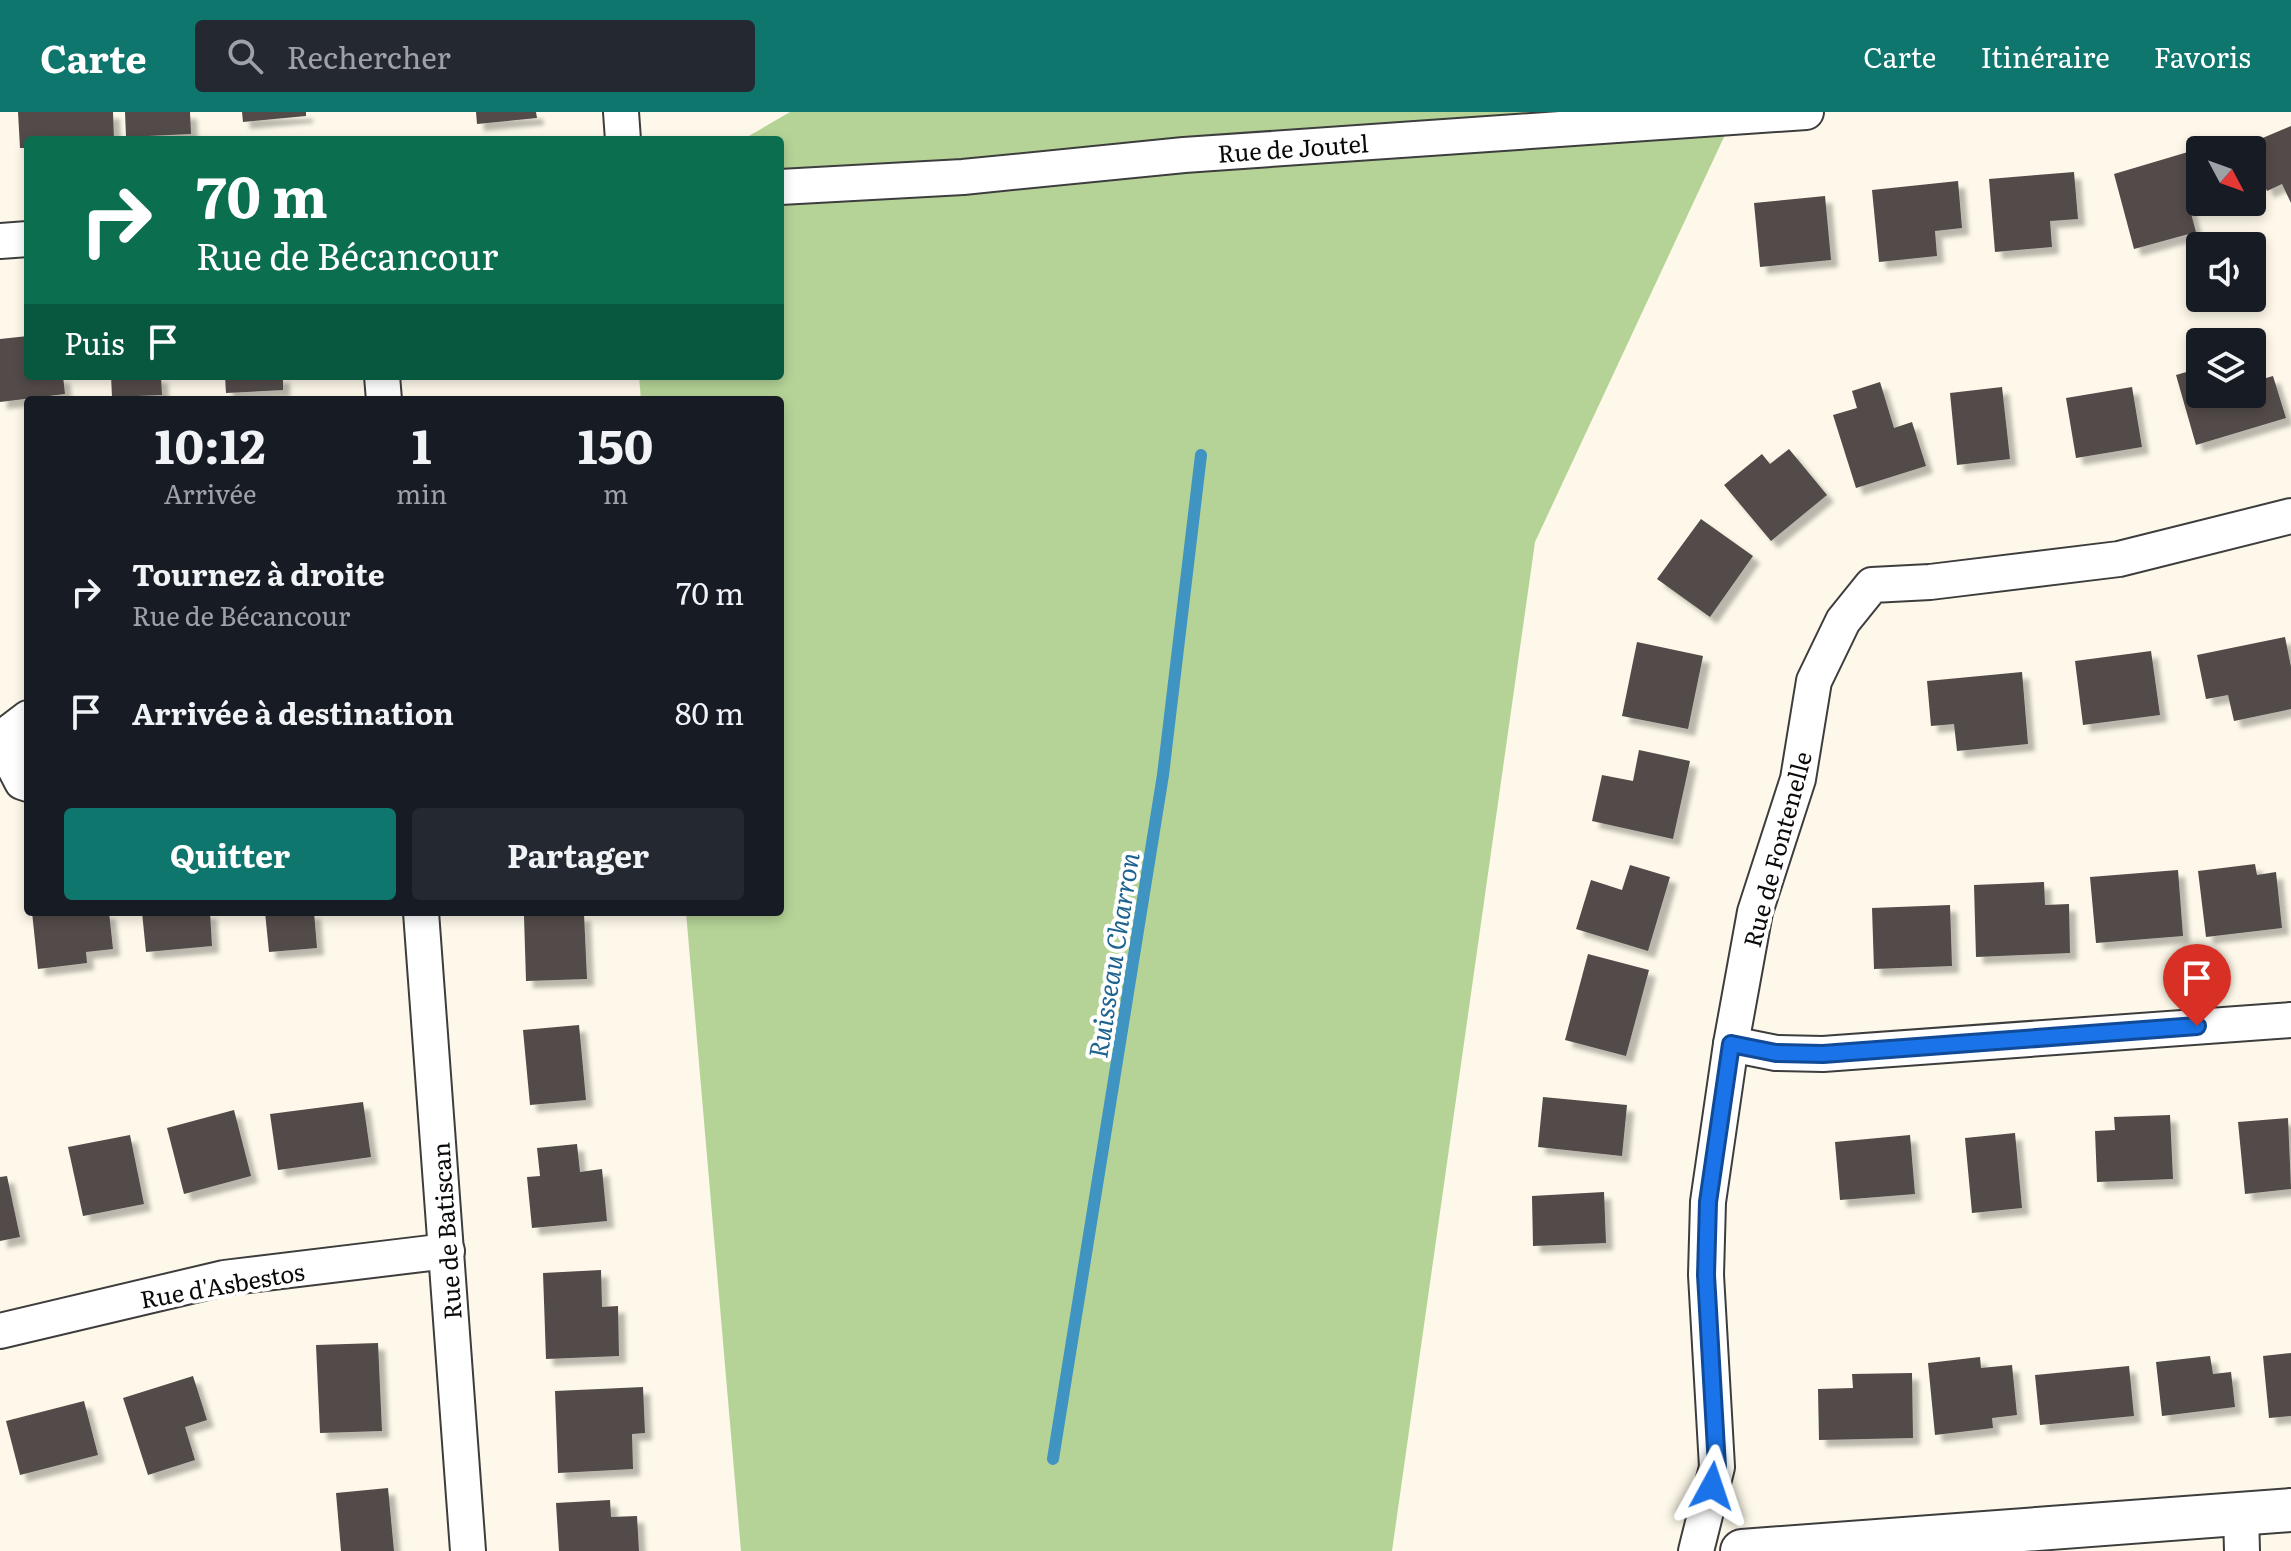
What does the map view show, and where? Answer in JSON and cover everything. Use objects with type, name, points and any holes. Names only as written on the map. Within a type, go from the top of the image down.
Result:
[{"type":"street","points":[[621,112],[623,136]]},
{"type":"street","name":"Rue de Joutel","points":[[784,187],[963,177],[1184,155],[1806,112]]},
{"type":"street","points":[[0,241],[24,239]]},
{"type":"street","name":"Rue de Fontenelle","points":[[1696,1551],[1717,1467],[1706,1275],[1708,1202],[1731,1044],[1755,912],[1798,779],[1814,681],[1843,621],[1872,585],[1930,582],[2119,559],[2291,516]]},
{"type":"street","points":[[24,721],[11,731],[7,753],[24,783]]},
{"type":"street","name":"Rue de Batiscan","points":[[421,916],[468,1551]]},
{"type":"street","points":[[1731,1044],[1776,1053],[1823,1054],[2291,1020]]},
{"type":"street","name":"Rue d'Asbestos","points":[[0,1331],[224,1278],[447,1251]]},
{"type":"street","points":[[1742,1551],[2242,1533],[2291,1510]]},
{"type":"green space","points":[[790,112],[1801,112],[1731,122],[1535,542],[1392,1551],[741,1551],[686,916],[784,916],[784,396],[641,396],[639,380],[784,380],[784,136],[749,136]]},
{"type":"building","points":[[18,112],[113,112],[114,136],[24,136],[24,148],[20,148]]},
{"type":"building","points":[[125,112],[190,112],[191,134],[126,136]]},
{"type":"building","points":[[242,112],[306,112],[306,116],[243,122]]},
{"type":"building","points":[[476,112],[536,112],[537,118],[477,124]]},
{"type":"building","points":[[2291,126],[2291,203],[2282,184],[2266,189],[2266,137]]},
{"type":"building","points":[[2186,153],[2186,216],[2192,216],[2196,232],[2186,232],[2186,235],[2134,249],[2114,174]]},
{"type":"building","points":[[2074,172],[2078,219],[2050,221],[2052,247],[1995,252],[1989,179]]},
{"type":"building","points":[[1958,181],[1962,228],[1935,231],[1937,256],[1879,262],[1872,190]]},
{"type":"building","points":[[1825,196],[1831,260],[1760,267],[1754,203]]},
{"type":"building","points":[[24,336],[24,380],[63,380],[65,394],[24,396],[24,399],[0,402],[0,339]]},
{"type":"building","points":[[2186,372],[2186,408],[2266,408],[2266,378],[2273,376],[2286,418],[2196,445],[2176,375]]},
{"type":"building","points":[[111,380],[161,380],[162,395],[112,396]]},
{"type":"building","points":[[225,380],[283,380],[283,390],[226,393]]},
{"type":"building","points":[[1880,382],[1894,428],[1912,422],[1926,466],[1856,488],[1833,415],[1857,408],[1852,391]]},
{"type":"building","points":[[2002,387],[2010,459],[1957,465],[1950,393]]},
{"type":"building","points":[[2132,387],[2142,447],[2076,458],[2066,398]]},
{"type":"building","points":[[1789,449],[1827,495],[1771,541],[1724,485],[1762,454],[1770,464]]},
{"type":"building","points":[[1701,519],[1753,556],[1710,617],[1657,579]]},
{"type":"building","points":[[2285,637],[2291,667],[2291,709],[2234,721],[2228,695],[2206,699],[2197,655]]},
{"type":"building","points":[[1637,642],[1703,656],[1688,729],[1622,716]]},
{"type":"building","points":[[2151,651],[2160,715],[2083,725],[2075,661]]},
{"type":"building","points":[[2022,672],[2028,744],[1957,751],[1954,724],[1931,726],[1927,681]]},
{"type":"building","points":[[1639,750],[1690,761],[1673,839],[1592,821],[1602,775],[1633,781]]},
{"type":"building","points":[[2255,864],[2257,875],[2276,872],[2282,928],[2206,937],[2198,871]]},
{"type":"building","points":[[1630,865],[1670,877],[1648,951],[1576,929],[1591,880],[1622,890]]},
{"type":"building","points":[[2178,870],[2183,936],[2096,943],[2090,877]]},
{"type":"building","points":[[2044,882],[2045,905],[2069,904],[2070,953],[1976,957],[1974,885]]},
{"type":"building","points":[[1950,905],[1952,966],[1874,969],[1872,908]]},
{"type":"building","points":[[32,916],[109,916],[113,949],[86,952],[87,963],[38,969]]},
{"type":"building","points":[[142,916],[210,916],[212,946],[146,952]]},
{"type":"building","points":[[265,916],[314,916],[317,948],[269,952]]},
{"type":"building","points":[[524,916],[584,916],[587,979],[526,981]]},
{"type":"building","points":[[1588,954],[1649,970],[1626,1056],[1565,1040]]},
{"type":"building","points":[[579,1025],[586,1100],[530,1105],[523,1030]]},
{"type":"building","points":[[1543,1097],[1627,1105],[1622,1156],[1538,1147]]},
{"type":"building","points":[[363,1102],[371,1157],[278,1170],[270,1114]]},
{"type":"building","points":[[234,1110],[251,1176],[184,1194],[167,1128]]},
{"type":"building","points":[[2170,1115],[2173,1179],[2097,1182],[2095,1131],[2115,1130],[2114,1117]]},
{"type":"building","points":[[2288,1118],[2291,1189],[2245,1194],[2238,1122]]},
{"type":"building","points":[[2015,1133],[2022,1208],[1972,1213],[1965,1138]]},
{"type":"building","points":[[130,1135],[144,1204],[83,1216],[68,1147]]},
{"type":"building","points":[[1910,1135],[1915,1194],[1840,1200],[1835,1142]]},
{"type":"building","points":[[577,1144],[580,1172],[602,1169],[607,1221],[532,1228],[527,1177],[540,1176],[537,1148]]},
{"type":"building","points":[[7,1176],[20,1237],[0,1241],[0,1177]]},
{"type":"building","points":[[1604,1192],[1606,1243],[1533,1246],[1532,1196]]},
{"type":"building","points":[[601,1270],[602,1307],[618,1306],[619,1356],[546,1359],[543,1273]]},
{"type":"building","points":[[378,1343],[382,1431],[320,1433],[316,1345]]},
{"type":"building","points":[[2291,1353],[2291,1416],[2269,1418],[2263,1356]]},
{"type":"building","points":[[2210,1356],[2213,1374],[2231,1372],[2235,1407],[2162,1416],[2156,1362]]},
{"type":"building","points":[[1980,1357],[1981,1368],[2012,1365],[2017,1415],[1992,1418],[1993,1428],[1935,1435],[1928,1363]]},
{"type":"building","points":[[2129,1366],[2134,1416],[2040,1425],[2035,1375]]},
{"type":"building","points":[[1912,1373],[1913,1438],[1819,1440],[1818,1389],[1853,1388],[1852,1374]]},
{"type":"building","points":[[193,1376],[207,1420],[185,1427],[195,1460],[148,1475],[123,1398]]},
{"type":"building","points":[[643,1387],[645,1433],[632,1434],[633,1469],[558,1473],[555,1391]]},
{"type":"building","points":[[84,1401],[98,1455],[20,1475],[6,1421]]},
{"type":"building","points":[[388,1488],[394,1551],[341,1551],[336,1493]]},
{"type":"building","points":[[610,1500],[611,1517],[637,1516],[639,1551],[559,1551],[556,1503]]},
{"type":"waterway","name":"Ruisseau Charron","points":[[1053,1459],[1163,775],[1201,455]]},
{"type":"route","points":[[1712,1486],[1717,1467],[1706,1275],[1708,1202],[1731,1044],[1776,1053],[1823,1054],[2197,1026]]}]
